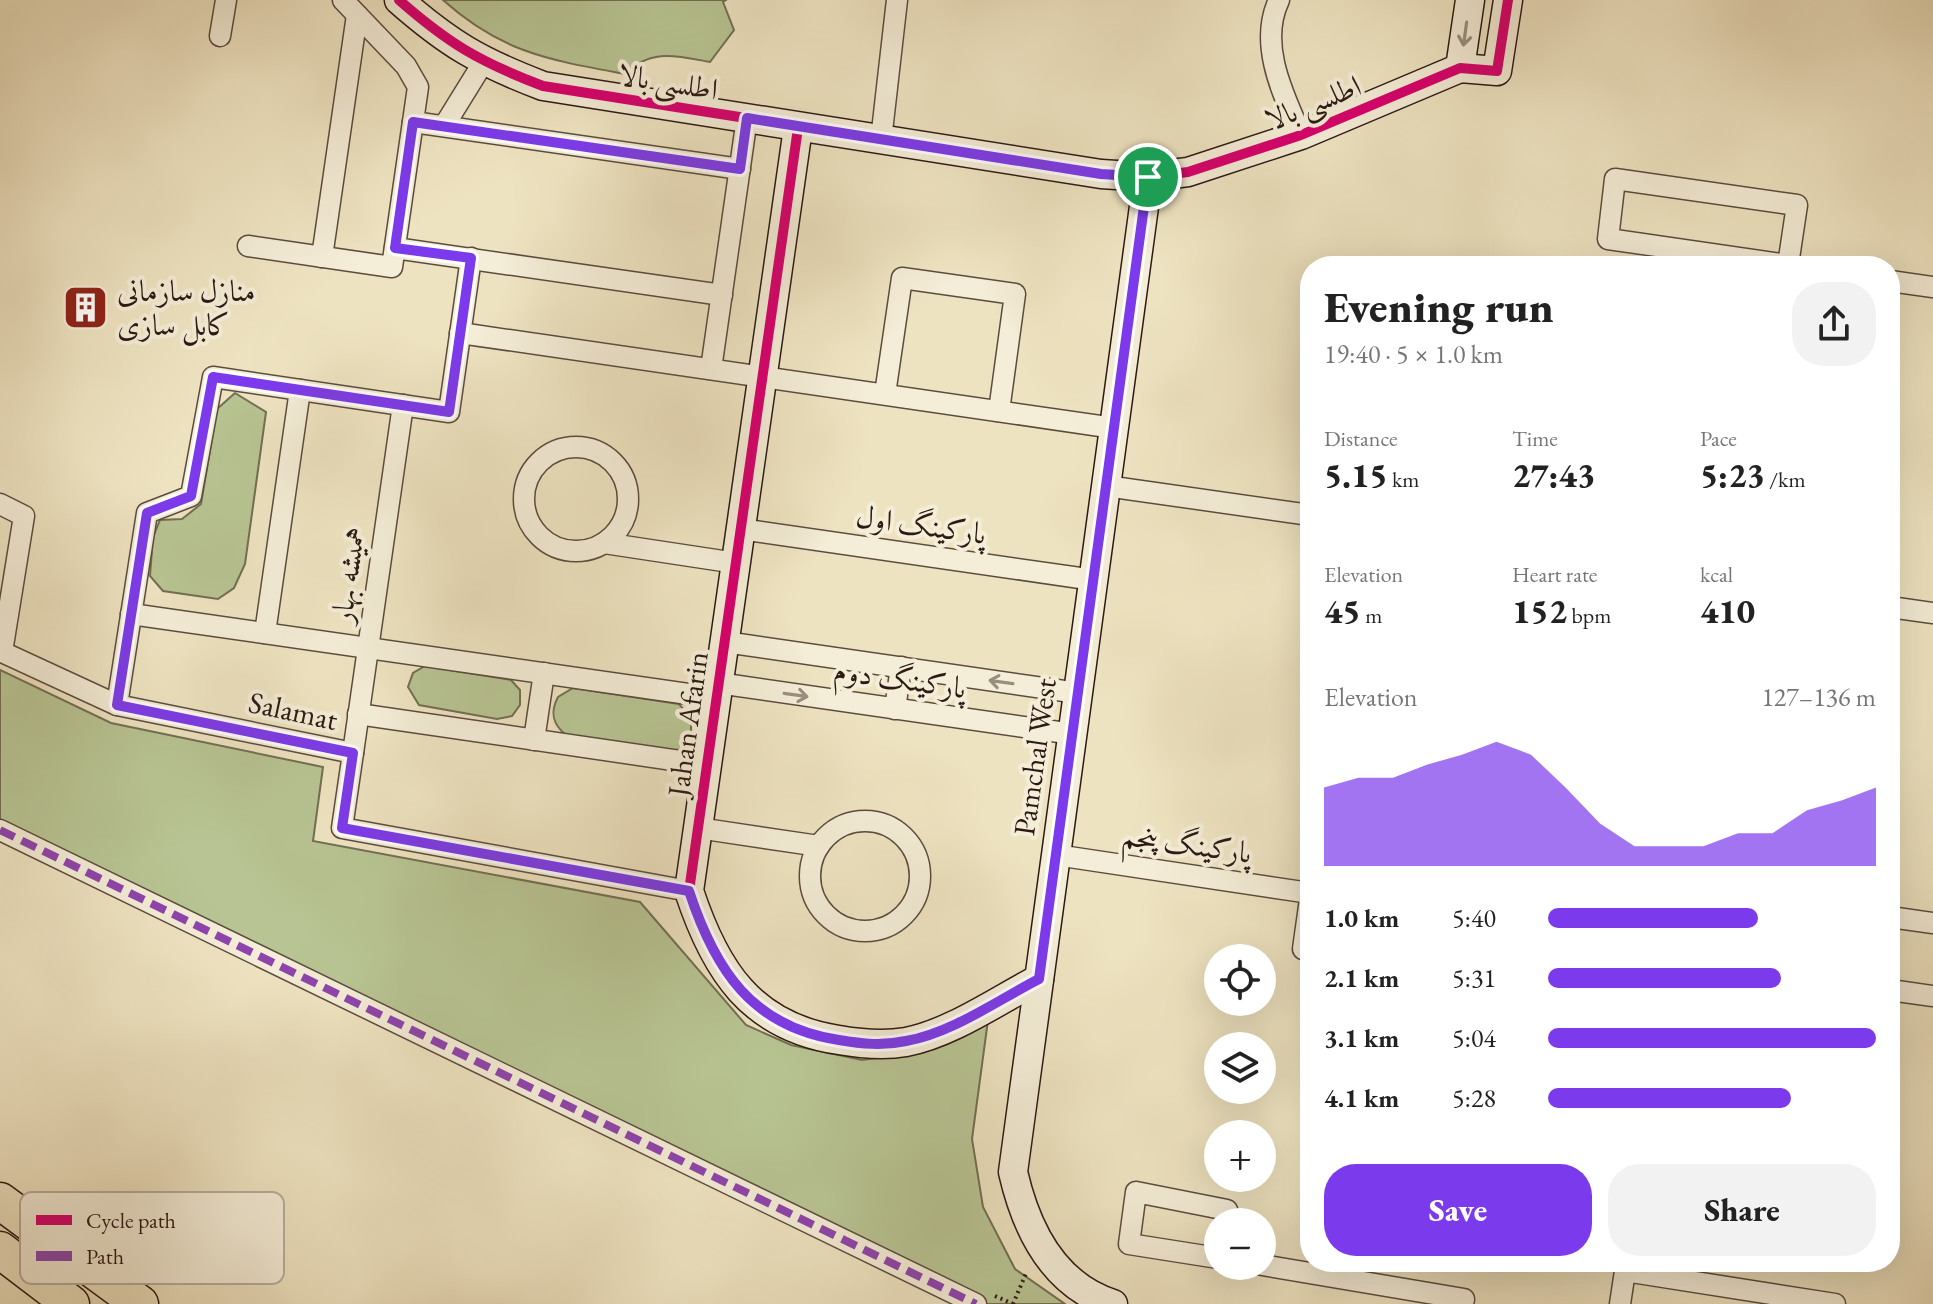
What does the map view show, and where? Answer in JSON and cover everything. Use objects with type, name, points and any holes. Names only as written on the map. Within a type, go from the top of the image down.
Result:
[{"type":"highway","points":[[0,1201],[20,1216]]},
{"type":"highway","points":[[0,1250],[20,1265]]},
{"type":"highway","points":[[45,1284],[71,1304]]},
{"type":"highway","points":[[113,1284],[140,1304]]},
{"type":"street","points":[[220,36],[226,0]]},
{"type":"street","points":[[248,246],[392,267],[418,87],[406,66],[343,0]]},
{"type":"street","name":"اطلسی بالا","points":[[399,0],[443,39],[483,63],[543,86],[1101,174],[1148,177],[1188,172],[1301,135],[1460,68]]},
{"type":"street","points":[[881,140],[897,0]]},
{"type":"street","points":[[1279,0],[1270,36],[1284,96],[1301,135]]},
{"type":"street","points":[[1470,0],[1460,68],[1497,71],[1508,0]]},
{"type":"street","points":[[322,257],[357,15]]},
{"type":"street","points":[[444,126],[483,63]]},
{"type":"street","points":[[711,369],[747,118]]},
{"type":"street","points":[[413,122],[740,169]]},
{"type":"street","name":"Jahan Afarin","points":[[689,891],[798,128]]},
{"type":"street","name":"Pamchal West","points":[[1113,1304],[1060,1274],[1022,1210],[1013,1172],[1148,177]]},
{"type":"street","points":[[1723,256],[1608,239],[1615,179],[1797,205],[1791,256]]},
{"type":"street","points":[[395,248],[722,295]]},
{"type":"street","points":[[117,705],[147,513],[191,496],[213,377],[449,412],[471,258]]},
{"type":"street","points":[[885,394],[902,278],[1015,294],[999,411]]},
{"type":"street","points":[[1900,282],[1933,287]]},
{"type":"street","points":[[460,333],[1114,428]]},
{"type":"street","points":[[265,633],[300,390]]},
{"type":"street","name":"همیشه بهار","points":[[353,753],[403,405]]},
{"type":"street","points":[[604,543],[617,532],[625,517],[625,483],[617,468],[605,456],[589,449],[572,447],[555,451],[529,474],[524,490],[529,524],[554,547],[588,550],[604,543],[736,563]]},
{"type":"street","points":[[1106,486],[1300,514]]},
{"type":"street","points":[[0,504],[24,516],[1,652]]},
{"type":"street","name":"پارکینگ اول","points":[[740,529],[1094,580]]},
{"type":"street","points":[[1900,608],[1933,613]]},
{"type":"street","name":"پارکینگ دوم","points":[[131,614],[544,673],[895,709],[1073,734]]},
{"type":"street","name":"پارکینگ دوم","points":[[725,642],[1078,693]]},
{"type":"street","name":"Salamat","points":[[1,652],[117,705],[353,753],[342,828],[689,891]]},
{"type":"street","points":[[895,709],[901,667]]},
{"type":"street","points":[[534,740],[544,673]]},
{"type":"street","points":[[358,714],[707,765]]},
{"type":"street","points":[[698,828],[819,846],[846,824],[863,821],[896,830],[909,842],[919,865],[919,891],[912,907],[900,920],[868,932],[835,922],[822,911],[810,879],[819,846]]},
{"type":"street","points":[[0,830],[976,1304]]},
{"type":"street","name":"پارکینگ پنجم","points":[[1056,855],[1300,894]]},
{"type":"street","points":[[689,891],[717,960],[755,1003],[786,1027],[820,1037],[871,1045],[908,1041],[942,1029],[1039,979]]},
{"type":"street","points":[[1900,918],[1933,923]]},
{"type":"street","points":[[1900,991],[1933,996]]},
{"type":"street","points":[[1204,1256],[1129,1244],[1136,1192],[1217,1208]]},
{"type":"street","points":[[1276,1267],[1300,1271]]},
{"type":"street","points":[[1304,1272],[1464,1299],[1463,1304]]},
{"type":"street","points":[[1620,1304],[1625,1272]]},
{"type":"street","points":[[1630,1272],[1784,1300],[1835,1304]]},
{"type":"path","points":[[1013,1304],[1027,1272]]},
{"type":"green space","points":[[443,0],[726,0],[723,2],[734,30],[710,62],[675,56],[655,57],[625,74],[528,52],[486,32]]},
{"type":"green space","points":[[235,393],[266,412],[245,564],[234,588],[218,599],[163,591],[150,576],[153,537],[160,520],[182,519],[201,504],[217,409]]},
{"type":"green space","points":[[425,666],[511,680],[520,690],[520,705],[512,716],[497,719],[419,705],[408,687],[413,673]]},
{"type":"green space","points":[[0,670],[111,723],[323,767],[313,841],[640,902],[746,1025],[791,1045],[862,1060],[909,1054],[988,1020],[972,1139],[983,1207],[1015,1269],[1065,1304],[960,1304],[0,838]]},
{"type":"green space","points":[[573,688],[679,704],[691,718],[691,735],[680,749],[672,752],[566,735],[555,722],[554,708],[558,697]]},
{"type":"marked path","points":[[0,830],[976,1304]]},
{"type":"cycle path","points":[[399,0],[466,50],[543,86],[1101,174],[1148,177],[1188,172],[1301,135],[1460,68],[1497,71],[1508,0]]},
{"type":"cycle path","points":[[798,128],[689,891],[711,946],[741,990],[760,1008],[808,1033],[864,1043],[906,1042],[957,1024],[1039,979]]},
{"type":"place","name":"منازل سازمانی کابل سازی","points":[[86,308]]},
{"type":"route","points":[[747,118],[1101,174],[1148,177],[1039,979],[942,1029],[908,1041],[871,1045],[820,1037],[786,1027],[764,1014],[717,960],[702,931],[689,891],[342,828],[353,753],[117,705],[147,513],[191,496],[213,377],[449,412],[471,258],[395,248],[413,122],[740,169],[747,118]]}]
